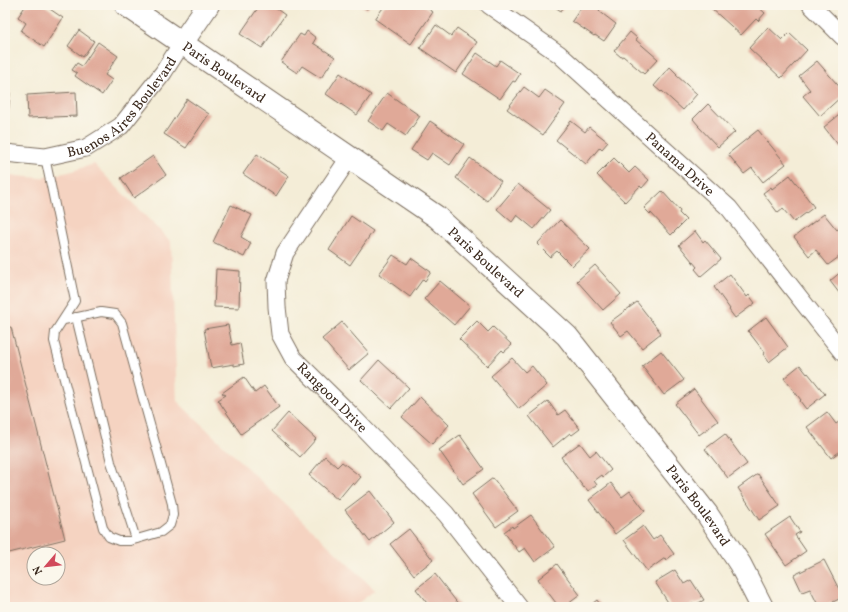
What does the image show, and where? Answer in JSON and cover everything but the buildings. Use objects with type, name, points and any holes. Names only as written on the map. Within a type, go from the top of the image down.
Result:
[{"type":"street","name":"Paris Boulevard","points":[[126,5],[349,158],[437,216],[567,336],[707,514],[740,564],[762,607]]},
{"type":"street","name":"Buenos Aires Boulevard","points":[[5,153],[45,157],[86,148],[121,126],[163,73],[208,5]]},
{"type":"street","name":"Panama Drive","points":[[488,5],[559,54],[730,208],[843,353]]},
{"type":"street","points":[[811,5],[843,38]]},
{"type":"street","name":"Rangoon Drive","points":[[349,158],[285,253],[276,281],[280,334],[293,358],[350,414],[446,514],[519,607]]},
{"type":"lane","points":[[45,157],[76,301],[55,332],[54,341],[102,528],[109,537],[119,541],[130,541],[161,532],[170,525],[173,516],[172,504],[122,323],[115,314],[101,312],[64,320]]},
{"type":"lane","points":[[76,317],[111,462],[136,539]]},
{"type":"shaded area","points":[[94,164],[171,242],[177,401],[375,590],[353,607],[5,607],[5,175],[40,178],[69,172]]}]
